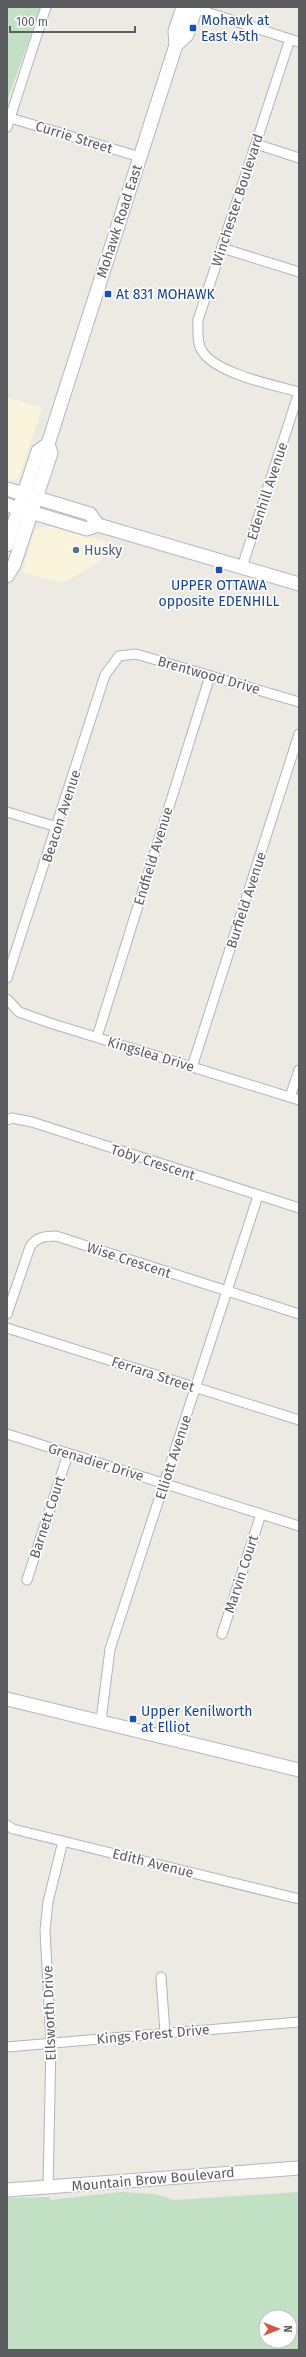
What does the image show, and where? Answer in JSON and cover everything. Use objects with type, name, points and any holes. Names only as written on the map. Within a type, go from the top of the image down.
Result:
[{"type":"main road","name":"Mohawk Road East","points":[[7,576],[14,564],[25,511],[30,496],[52,453],[48,444],[176,45],[175,31],[183,7]]},
{"type":"main road","name":"Mohawk Road East","points":[[176,45],[187,35],[194,8]]},
{"type":"main road","points":[[7,489],[90,514],[98,525]]},
{"type":"main road","points":[[7,505],[87,529],[98,525],[299,584]]},
{"type":"main road","name":"Mohawk Road East","points":[[7,545],[25,511]]},
{"type":"main road","points":[[7,1699],[299,1770]]},
{"type":"main road","name":"Mountain Brow Boulevard","points":[[7,2190],[299,2168]]},
{"type":"street","points":[[7,127],[46,7]]},
{"type":"street","points":[[194,8],[294,41]]},
{"type":"street","name":"Winchester Boulevard","points":[[294,41],[256,144],[198,320],[198,336],[201,349],[218,366],[234,373],[299,392]]},
{"type":"street","name":"Currie Street","points":[[9,117],[140,157]]},
{"type":"street","points":[[256,144],[299,158]]},
{"type":"street","points":[[222,248],[299,272]]},
{"type":"street","name":"Edenhill Avenue","points":[[242,567],[299,392]]},
{"type":"street","name":"Brentwood Drive","points":[[119,656],[136,654],[299,702]]},
{"type":"street","name":"Beacon Avenue","points":[[7,978],[105,676],[119,656]]},
{"type":"street","name":"Endfield Avenue","points":[[96,1037],[210,676]]},
{"type":"street","name":"Burfield Avenue","points":[[192,1067],[299,734]]},
{"type":"street","points":[[7,812],[57,827]]},
{"type":"street","name":"Kingslea Drive","points":[[7,1000],[13,1008],[21,1013],[295,1099]]},
{"type":"street","points":[[295,1099],[299,1070]]},
{"type":"street","name":"Toby Crescent","points":[[7,1120],[32,1122],[299,1208]]},
{"type":"street","name":"Elliott Avenue","points":[[101,1721],[110,1649],[258,1196]]},
{"type":"street","name":"Wise Crescent","points":[[7,1314],[30,1247],[35,1240],[44,1236],[56,1236],[299,1314]]},
{"type":"street","name":"Ferrara Street","points":[[7,1328],[299,1420]]},
{"type":"street","name":"Grenadier Drive","points":[[7,1434],[299,1526]]},
{"type":"street","name":"Barnett Court","points":[[26,1580],[68,1454]]},
{"type":"street","name":"Marvin Court","points":[[222,1634],[261,1514]]},
{"type":"street","name":"Edith Avenue","points":[[7,1825],[13,1829],[299,1899]]},
{"type":"street","name":"Ellsworth Drive","points":[[48,2188],[51,2044],[45,1930],[48,1902],[63,1841]]},
{"type":"street","points":[[161,1977],[165,2033]]},
{"type":"street","name":"Kings Forest Drive","points":[[7,2047],[299,2022]]},
{"type":"shaded area","points":[[7,397],[42,408],[19,477],[15,480],[9,481],[7,480]]},
{"type":"shaded area","points":[[43,527],[51,527],[107,542],[100,561],[63,583],[22,572],[35,530]]},
{"type":"green space","points":[[7,7],[41,7],[7,101]]},
{"type":"green space","points":[[121,2192],[155,2194],[174,2200],[299,2192],[299,2350],[7,2350],[7,2198],[50,2197],[50,2200]]},
{"type":"place","name":"Mohawk at East 45th","points":[[193,28]]},
{"type":"place","name":"At 831 MOHAWK","points":[[108,294]]},
{"type":"place","name":"Husky","points":[[76,550]]},
{"type":"place","name":"UPPER OTTAWA opposite EDENHILL","points":[[219,570]]},
{"type":"place","name":"Upper Kenilworth at Elliot","points":[[133,1719]]}]
